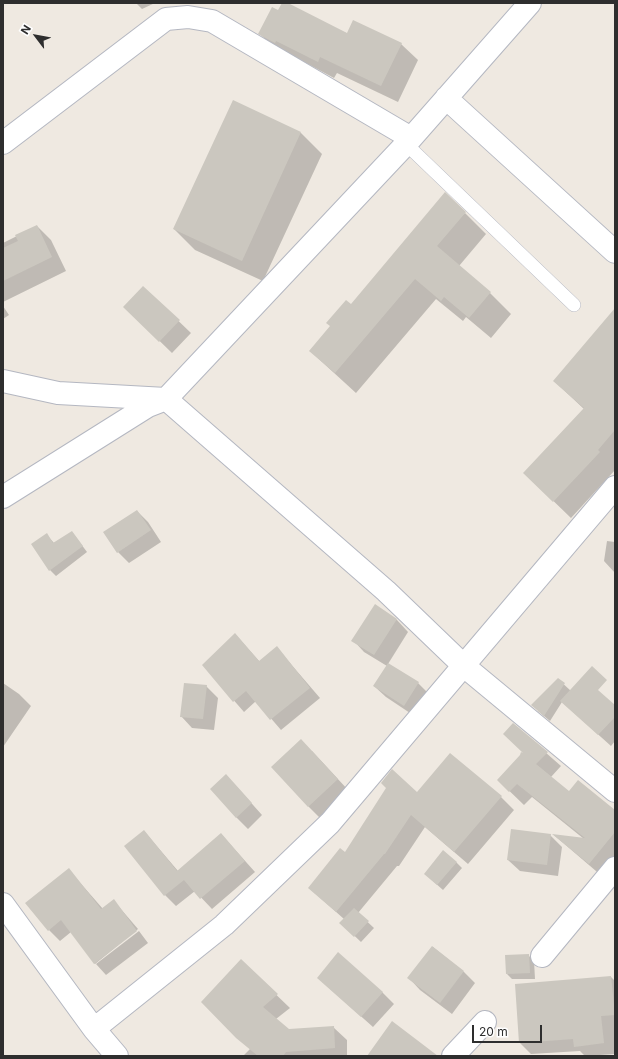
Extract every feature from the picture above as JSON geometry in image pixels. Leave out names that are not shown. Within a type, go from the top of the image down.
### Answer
[{"type":"street","points":[[3,497],[148,406],[166,399],[408,141],[530,3]]},
{"type":"street","points":[[3,143],[166,19],[188,17],[212,21],[408,141]]},
{"type":"street","points":[[446,98],[615,252]]},
{"type":"street","points":[[3,381],[58,393],[166,399],[386,591],[464,666],[615,791]]},
{"type":"street","points":[[94,1030],[224,925],[330,823],[615,487]]},
{"type":"street","points":[[542,956],[615,868]]},
{"type":"street","points":[[3,904],[94,1030],[117,1056]]},
{"type":"street","points":[[453,1056],[485,1022]]},
{"type":"lane","points":[[408,141],[574,305]]},
{"type":"building","points":[[282,3],[288,3],[347,33],[353,20],[402,43],[381,86],[320,57],[318,62],[276,41],[275,43],[258,34],[272,7],[278,10]]},
{"type":"building","points":[[233,100],[301,132],[242,261],[173,229]]},
{"type":"building","points":[[445,192],[466,212],[437,246],[491,292],[469,318],[444,297],[441,301],[415,279],[335,373],[309,351],[330,326],[326,323],[346,300],[351,304]]},
{"type":"building","points":[[37,225],[52,257],[3,281],[3,248],[18,241],[15,235]]},
{"type":"building","points":[[143,286],[180,320],[159,342],[123,307]]},
{"type":"building","points":[[615,308],[615,430],[598,450],[600,452],[553,502],[523,473],[584,408],[553,381]]},
{"type":"building","points":[[137,510],[151,530],[117,553],[103,532]]},
{"type":"building","points":[[72,531],[83,546],[49,571],[31,544],[47,533],[53,543]]},
{"type":"building","points":[[375,604],[397,619],[374,655],[351,641]]},
{"type":"building","points":[[235,633],[259,661],[277,646],[310,688],[270,720],[246,691],[233,702],[202,665]]},
{"type":"building","points":[[388,663],[419,682],[404,706],[373,686]]},
{"type":"building","points":[[592,666],[607,680],[598,690],[615,705],[615,717],[598,735],[560,701]]},
{"type":"building","points":[[558,678],[565,683],[544,716],[531,705]]},
{"type":"building","points":[[184,683],[207,685],[203,719],[180,717]]},
{"type":"building","points":[[513,723],[548,752],[536,764],[569,791],[578,780],[615,810],[615,832],[589,864],[552,834],[585,838],[517,784],[509,792],[497,780],[521,752],[523,753],[503,734]]},
{"type":"building","points":[[301,739],[338,779],[308,807],[271,767]]},
{"type":"building","points":[[450,753],[502,796],[454,852],[411,815],[385,854],[336,912],[308,888],[340,848],[345,852],[386,788],[381,783],[392,769],[417,792]]},
{"type":"building","points":[[226,774],[252,803],[236,818],[210,789]]},
{"type":"building","points":[[511,829],[551,834],[547,865],[507,860]]},
{"type":"building","points":[[144,830],[177,871],[221,833],[245,861],[200,899],[184,880],[164,896],[124,846]]},
{"type":"building","points":[[443,850],[457,862],[437,885],[424,874]]},
{"type":"building","points":[[69,868],[101,909],[114,899],[137,931],[94,964],[61,920],[48,931],[25,903]]},
{"type":"building","points":[[354,908],[369,921],[354,937],[339,923]]},
{"type":"building","points":[[432,946],[464,971],[440,1003],[407,978]]},
{"type":"building","points":[[338,952],[383,992],[361,1017],[317,978]]},
{"type":"building","points":[[529,954],[530,973],[506,974],[505,955]]},
{"type":"building","points":[[241,959],[278,994],[263,1007],[289,1029],[334,1026],[335,1048],[286,1052],[283,1056],[258,1056],[236,1038],[201,1002]]},
{"type":"building","points":[[611,976],[615,1015],[601,1016],[604,1043],[574,1047],[573,1039],[519,1043],[515,984]]},
{"type":"building","points":[[392,1021],[438,1056],[367,1056]]}]
